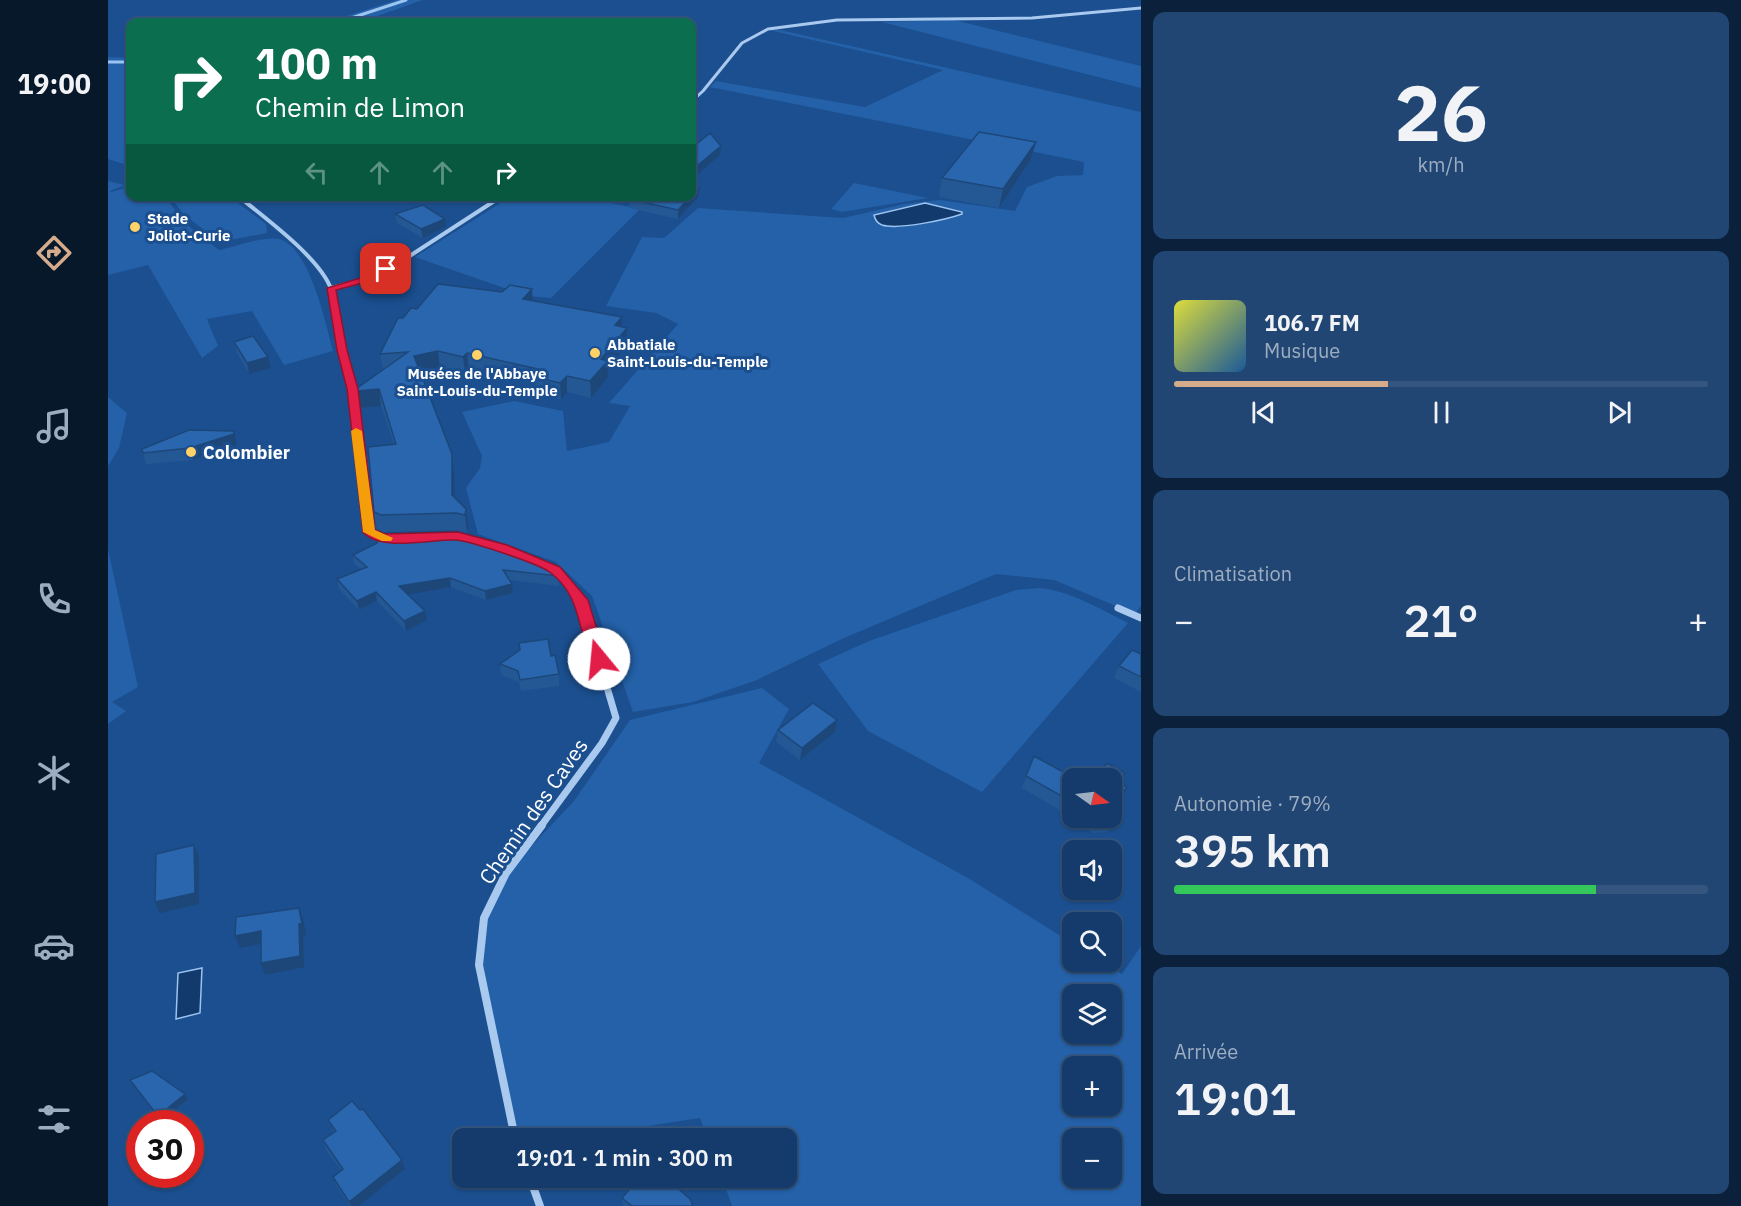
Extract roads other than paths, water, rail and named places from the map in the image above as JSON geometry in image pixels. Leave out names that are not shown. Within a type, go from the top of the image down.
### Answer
[{"type":"street","points":[[696,97],[742,43],[753,35],[778,27],[837,20],[1032,18],[1141,8]]},
{"type":"street","points":[[244,201],[282,232],[313,262],[331,288],[342,350],[352,389],[369,532],[383,538],[393,538]]},
{"type":"street","points":[[331,288],[367,279],[405,259],[494,201]]},
{"type":"street","points":[[480,542],[534,561]]},
{"type":"street","name":"Chemin des Caves","points":[[514,1128],[479,965],[484,918],[506,873],[602,743],[616,718],[581,600],[555,570],[544,565]]},
{"type":"street","points":[[1118,608],[1141,618]]},
{"type":"street","points":[[534,1188],[540,1206]]},
{"type":"waterway","points":[[351,18],[406,0]]},
{"type":"waterway","points":[[108,62],[126,62]]},
{"type":"place","name":"Stade Joliot-Curie","points":[[135,227]]},
{"type":"place","name":"Abbatiale Saint-Louis-du-Temple","points":[[595,353]]},
{"type":"place","name":"Musées de l'Abbaye Saint-Louis-du-Temple","points":[[477,355]]},
{"type":"place","name":"Colombier","points":[[191,452]]}]
